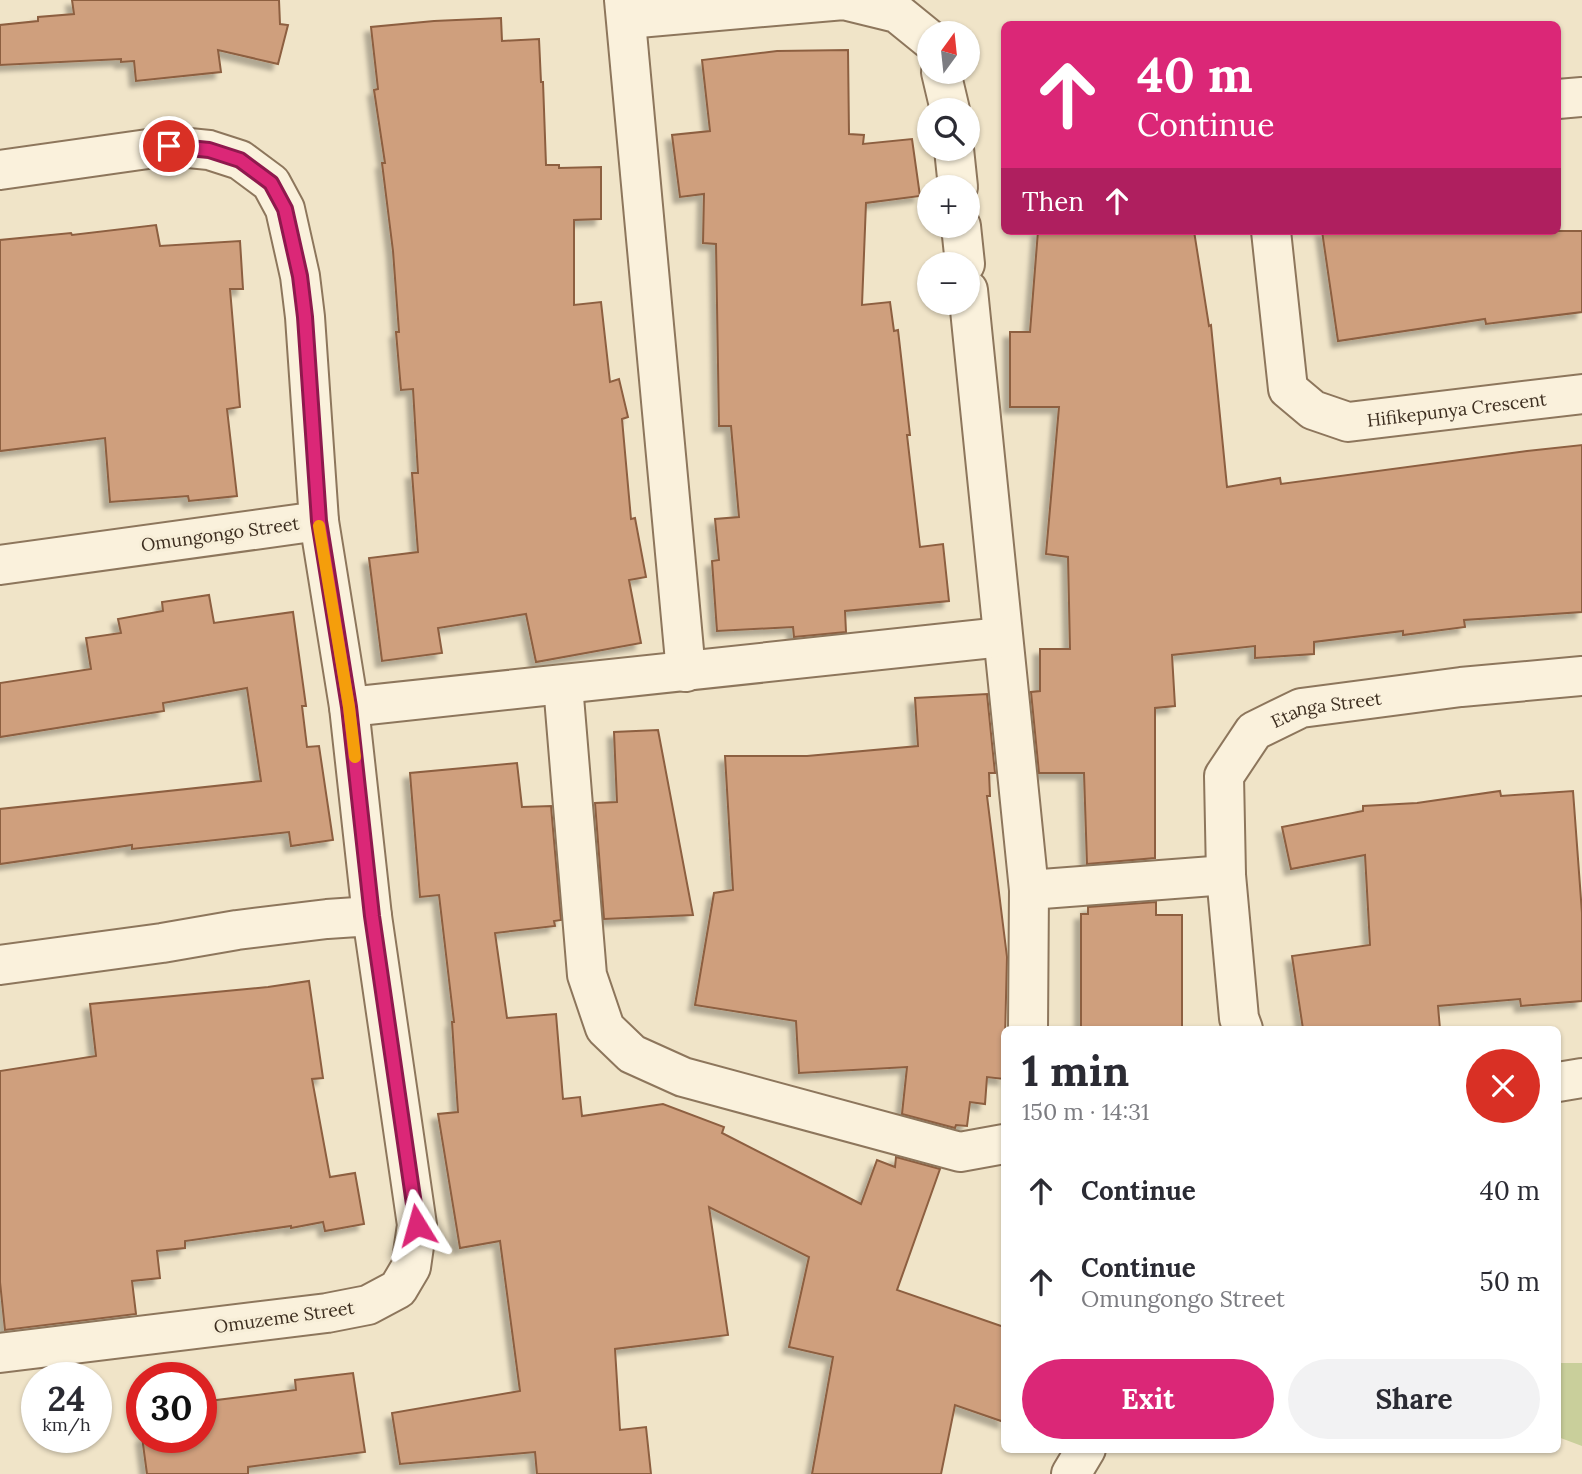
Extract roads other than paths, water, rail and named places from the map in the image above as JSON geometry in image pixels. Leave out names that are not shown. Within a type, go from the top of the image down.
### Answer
[{"type":"street","points":[[686,672],[626,9],[844,0],[897,13],[917,29]]},
{"type":"street","points":[[1561,99],[1582,97]]},
{"type":"street","name":"Omungongo Street","points":[[0,170],[169,146],[209,150],[240,160],[271,183],[285,209],[300,276],[319,521],[0,565]]},
{"type":"street","name":"Hifikepunya Crescent","points":[[1271,235],[1289,389],[1313,410],[1348,422],[1582,394]]},
{"type":"street","points":[[970,315],[1029,890],[1028,1026]]},
{"type":"street","name":"Omuzeme Street","points":[[0,1353],[327,1313],[369,1305],[398,1289],[411,1267],[417,1225],[372,916],[349,707],[319,521]]},
{"type":"street","points":[[349,707],[1002,637]]},
{"type":"street","name":"Etanga Street","points":[[1242,1026],[1226,875],[1224,776],[1254,731],[1301,708],[1461,687],[1582,676]]},
{"type":"street","points":[[563,685],[587,975],[605,1028],[632,1054],[683,1077],[960,1152],[1001,1145]]},
{"type":"street","points":[[1029,890],[1226,875]]},
{"type":"street","points":[[0,965],[237,930],[372,916]]},
{"type":"street","points":[[1561,1082],[1582,1078]]},
{"type":"street","points":[[1071,1474],[1084,1453]]}]
